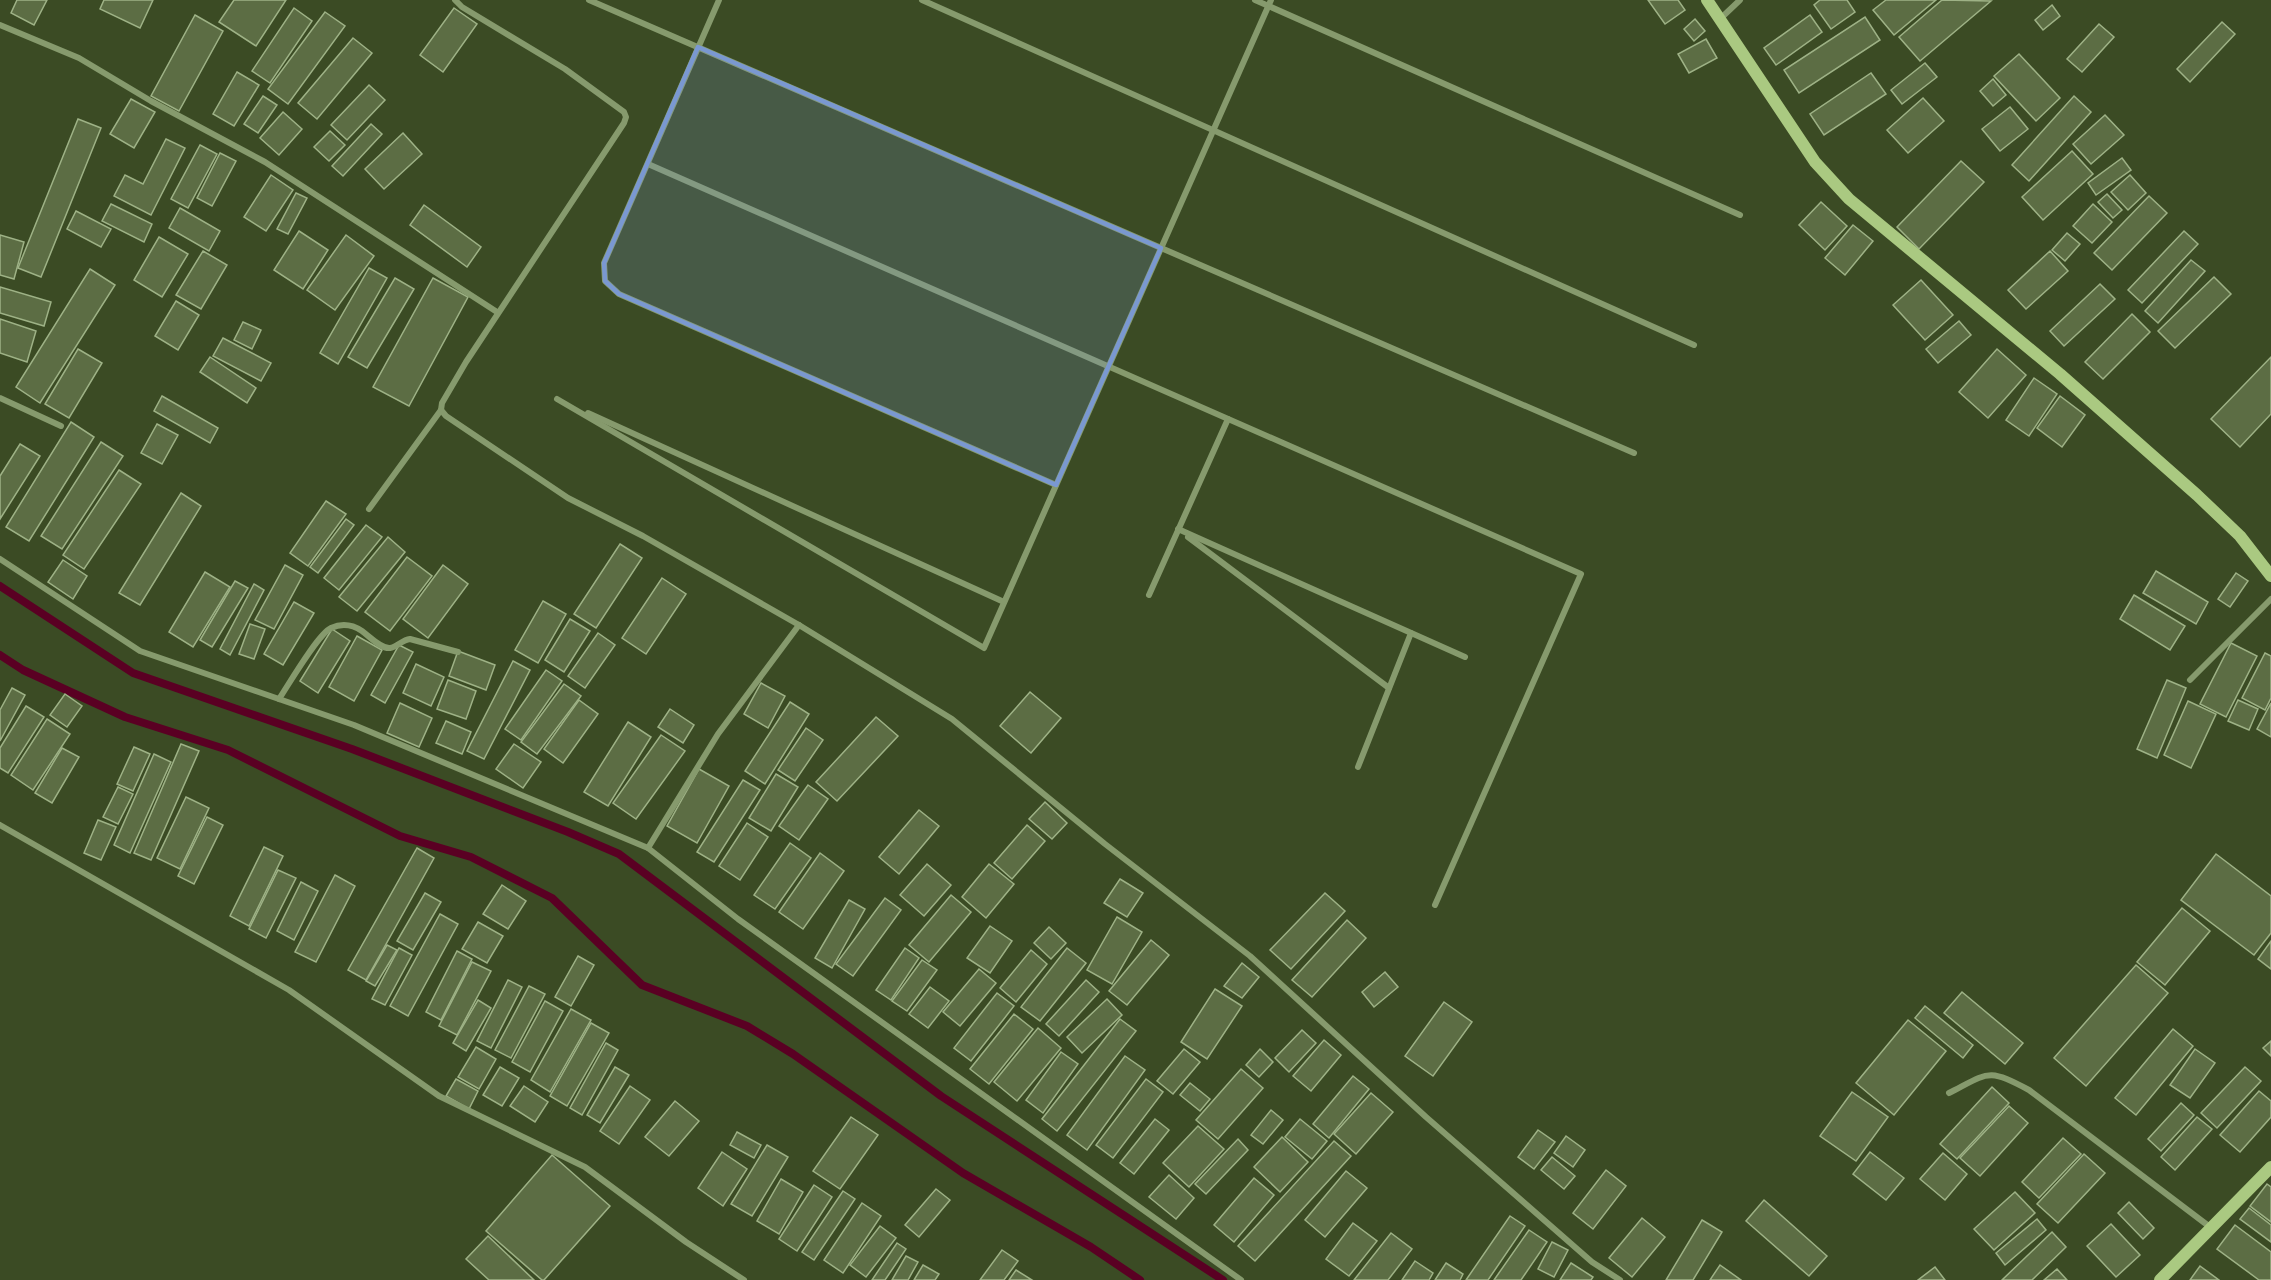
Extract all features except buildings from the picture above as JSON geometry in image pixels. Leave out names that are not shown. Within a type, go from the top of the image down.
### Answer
[{"type":"street","points":[[369,509],[441,410],[442,403],[497,312],[626,117],[624,112],[565,69],[462,7],[455,0]]},
{"type":"street","points":[[589,0],[1634,453]]},
{"type":"street","points":[[719,0],[604,263],[605,281],[619,294],[1056,485]]},
{"type":"street","points":[[922,0],[1694,345]]},
{"type":"street","points":[[1255,0],[1269,3],[1740,215]]},
{"type":"street","points":[[1707,0],[1815,162],[1849,199],[2060,374],[2197,495],[2240,536],[2271,576]]},
{"type":"street","points":[[1720,19],[1740,0]]},
{"type":"street","points":[[1004,602],[557,399],[984,648],[1269,3]]},
{"type":"street","points":[[0,25],[79,58],[151,101],[265,162],[497,312]]},
{"type":"street","points":[[648,164],[1581,574],[1435,905]]},
{"type":"street","points":[[0,398],[60,426]]},
{"type":"street","points":[[441,410],[458,424],[568,498],[643,536],[800,625],[952,719],[1105,844],[1250,956],[1496,1178],[1592,1262],[1620,1280]]},
{"type":"street","points":[[1149,595],[1228,419]]},
{"type":"street","points":[[1178,529],[1466,657]]},
{"type":"street","points":[[1178,529],[1389,688]]},
{"type":"street","points":[[0,559],[140,651],[354,725],[648,848],[758,933],[1241,1280]]},
{"type":"street","points":[[2190,680],[2271,599]]},
{"type":"street","points":[[279,699],[324,634],[335,627],[346,625],[358,628],[385,647],[392,648],[403,640],[411,639],[458,652]]},
{"type":"street","points":[[648,848],[718,734],[800,625]]},
{"type":"street","points":[[1358,767],[1411,633]]},
{"type":"street","points":[[0,825],[290,990],[439,1096],[585,1167],[686,1242],[744,1280]]},
{"type":"street","points":[[1949,1093],[1986,1074],[2002,1076],[2029,1090],[2210,1227]]},
{"type":"street","points":[[2160,1280],[2271,1167]]},
{"type":"highlighted area","points":[[698,47],[1161,248],[1056,485],[619,294],[605,281],[604,263]]},
{"type":"waterway","points":[[0,586],[133,673],[352,749],[568,832],[619,854],[941,1096],[1223,1280]]},
{"type":"waterway","points":[[0,655],[23,670],[125,717],[228,750],[400,836],[471,857],[552,898],[642,985],[747,1026],[793,1054],[963,1173],[1091,1247],[1140,1280]]}]
